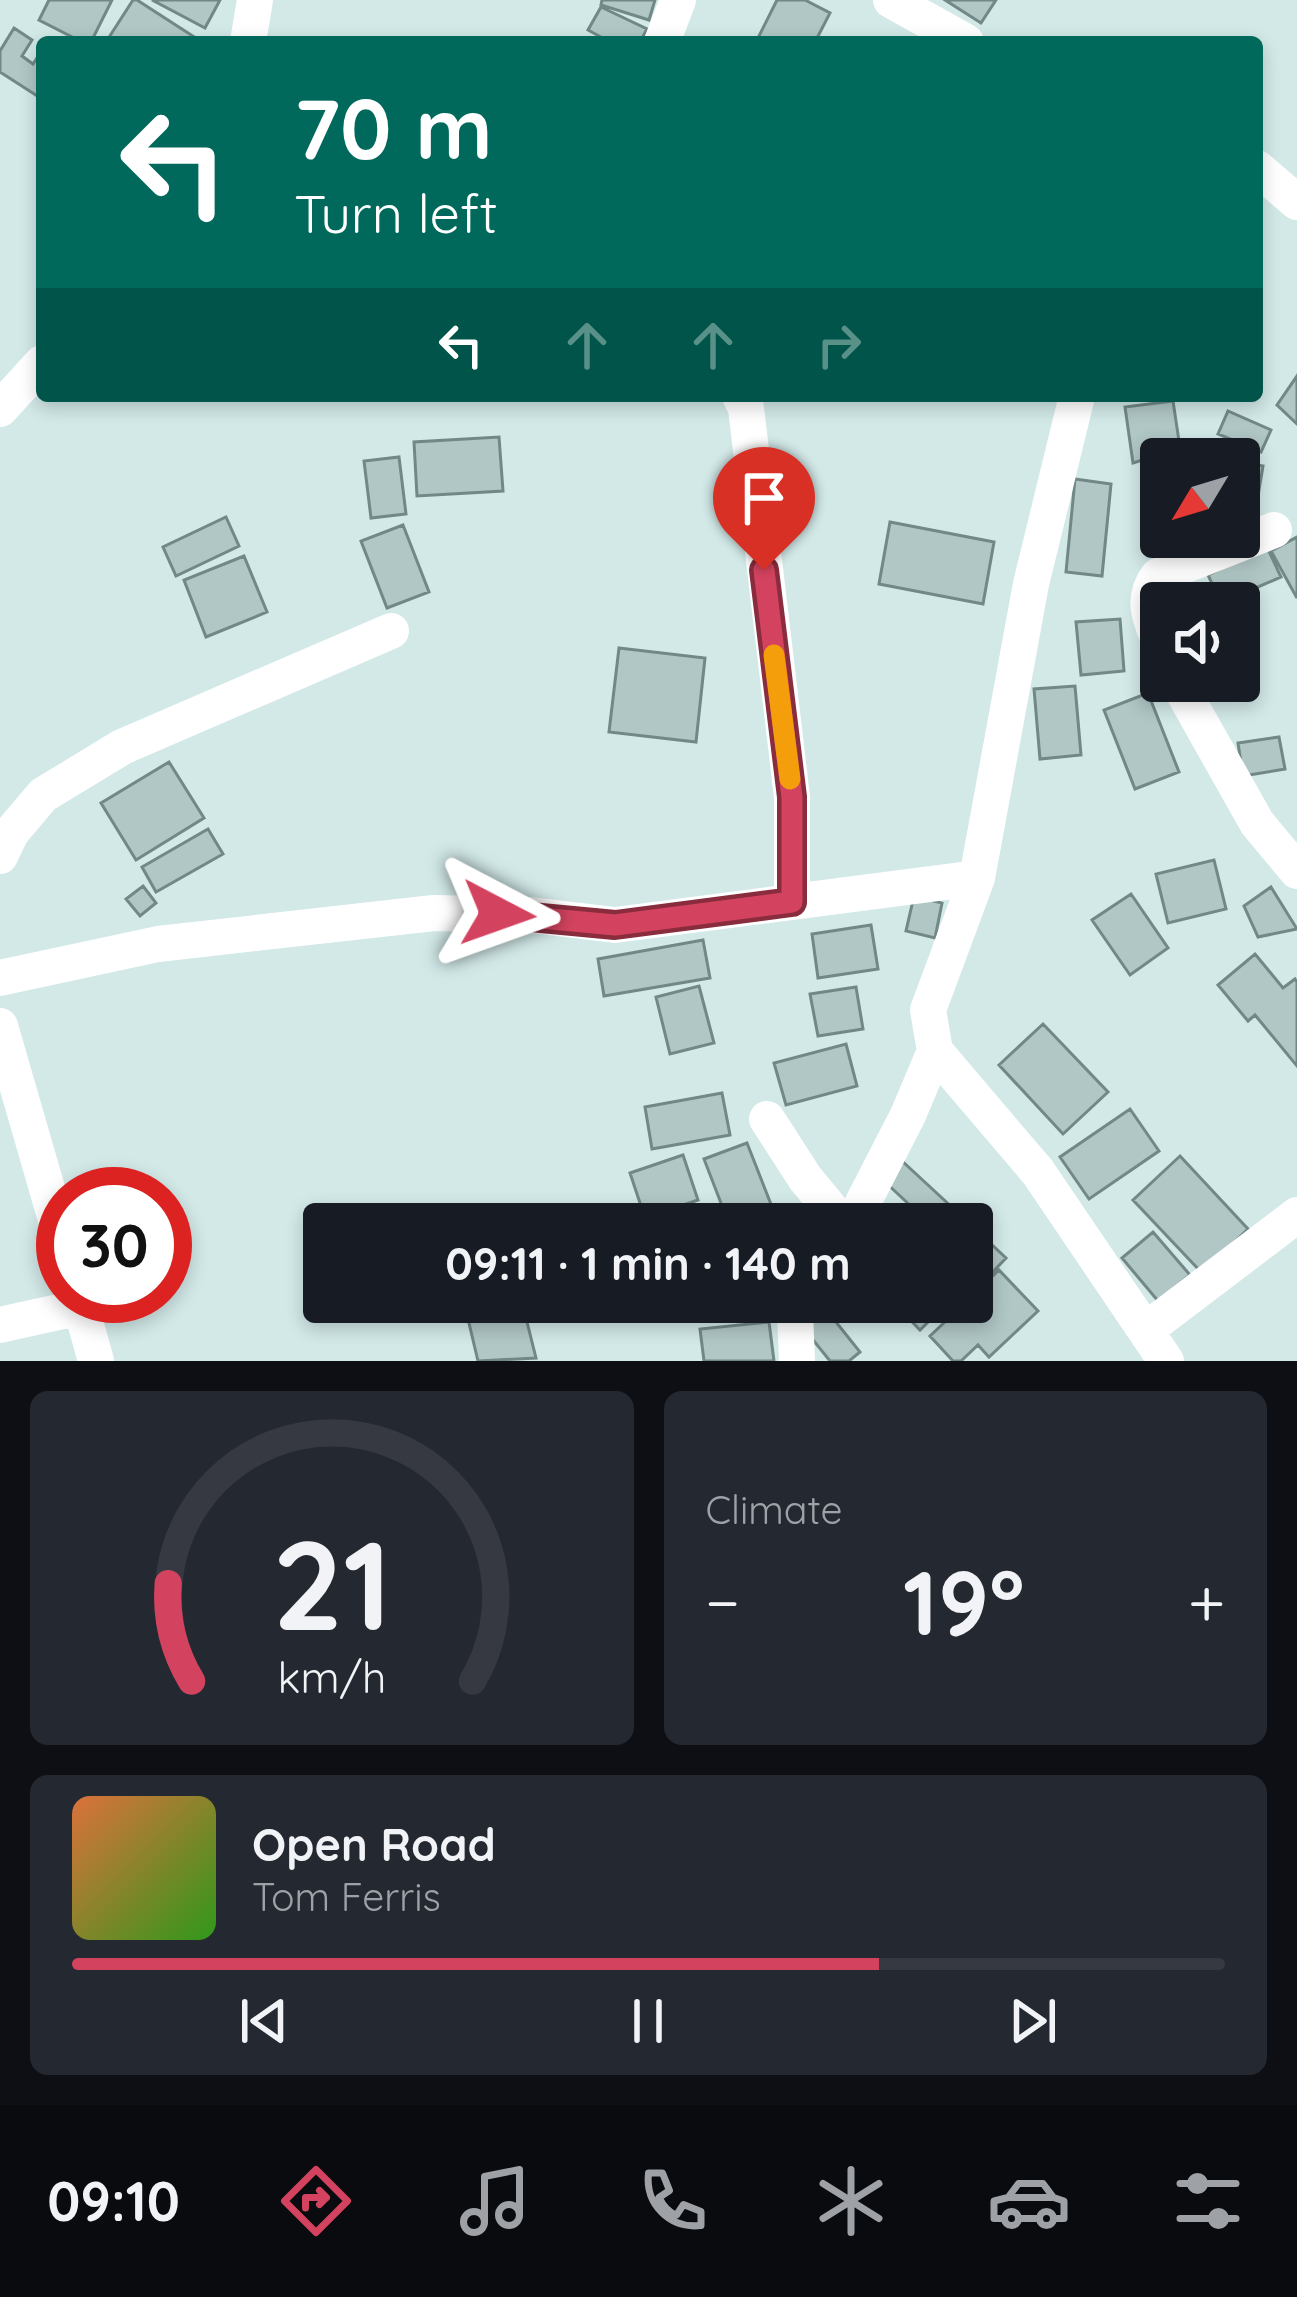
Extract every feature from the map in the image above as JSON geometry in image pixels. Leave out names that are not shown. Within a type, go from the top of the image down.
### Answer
[{"type":"street","points":[[249,36],[255,0]]},
{"type":"street","points":[[664,36],[678,0]]},
{"type":"street","points":[[891,0],[956,36]]},
{"type":"street","points":[[1263,173],[1297,202]]},
{"type":"street","points":[[0,410],[36,370]]},
{"type":"street","points":[[743,402],[792,797],[792,902]]},
{"type":"street","points":[[1076,402],[1031,584],[977,878],[928,1010],[935,1051],[1038,1172],[1166,1361]]},
{"type":"street","points":[[1154,582],[1158,576],[1274,530]]},
{"type":"street","points":[[0,856],[11,833],[43,795],[122,747],[391,631]]},
{"type":"street","points":[[1189,702],[1257,823],[1297,871]]},
{"type":"street","points":[[1257,823],[1297,817]]},
{"type":"street","points":[[0,977],[158,944],[434,913],[531,915],[615,925],[977,878]]},
{"type":"street","points":[[0,1026],[41,1167]]},
{"type":"street","points":[[863,1203],[935,1051]]},
{"type":"street","points":[[767,1119],[826,1203]]},
{"type":"street","points":[[1147,1329],[1297,1215]]},
{"type":"street","points":[[0,1325],[36,1314]]},
{"type":"street","points":[[86,1323],[96,1361]]},
{"type":"street","points":[[795,1323],[797,1361]]},
{"type":"building","points":[[49,0],[112,0],[94,36],[70,36],[39,20]]},
{"type":"building","points":[[137,0],[193,36],[110,36]]},
{"type":"building","points":[[152,0],[220,0],[205,28]]},
{"type":"building","points":[[602,0],[655,0],[649,20],[601,5]]},
{"type":"building","points":[[777,0],[805,0],[830,13],[818,36],[759,36]]},
{"type":"building","points":[[945,0],[996,0],[981,23]]},
{"type":"building","points":[[601,7],[647,29],[643,36],[599,36],[588,30]]},
{"type":"building","points":[[14,28],[32,40],[22,56],[33,64],[36,59],[36,95],[0,72],[0,51]]},
{"type":"building","points":[[1297,376],[1297,424],[1277,405]]},
{"type":"building","points":[[1173,402],[1179,438],[1140,438],[1140,461],[1133,463],[1125,407]]},
{"type":"building","points":[[1228,411],[1271,430],[1261,452],[1260,438],[1218,434]]},
{"type":"building","points":[[499,437],[503,491],[417,496],[414,442]]},
{"type":"building","points":[[399,457],[406,514],[371,518],[364,461]]},
{"type":"building","points":[[1075,479],[1111,484],[1102,576],[1066,572]]},
{"type":"building","points":[[226,517],[239,546],[176,576],[163,547]]},
{"type":"building","points":[[890,522],[994,542],[983,604],[879,584]]},
{"type":"building","points":[[403,525],[429,592],[387,608],[361,541]]},
{"type":"building","points":[[1297,537],[1297,598],[1271,551]]},
{"type":"building","points":[[1267,547],[1281,577],[1260,586],[1260,582],[1211,582],[1208,575],[1244,558],[1260,558],[1260,550]]},
{"type":"building","points":[[244,556],[267,612],[206,637],[184,580]]},
{"type":"building","points":[[1120,619],[1124,671],[1081,675],[1076,622]]},
{"type":"building","points":[[619,648],[705,658],[696,742],[609,732]]},
{"type":"building","points":[[1075,686],[1081,755],[1040,759],[1034,689]]},
{"type":"building","points":[[1140,696],[1140,702],[1152,702],[1179,772],[1135,789],[1104,710]]},
{"type":"building","points":[[1279,737],[1285,769],[1243,776],[1238,743]]},
{"type":"building","points":[[169,762],[204,818],[136,860],[101,803]]},
{"type":"building","points":[[208,829],[223,854],[156,892],[142,867]]},
{"type":"building","points":[[1214,860],[1226,909],[1168,923],[1156,874]]},
{"type":"building","points":[[143,886],[156,903],[140,916],[126,899]]},
{"type":"building","points":[[1271,887],[1297,929],[1258,937],[1244,906]]},
{"type":"building","points":[[1131,894],[1168,948],[1130,975],[1092,920]]},
{"type":"building","points":[[914,896],[942,903],[935,938],[906,931]]},
{"type":"building","points":[[871,925],[878,969],[818,978],[812,934]]},
{"type":"building","points":[[703,940],[710,978],[604,996],[598,959]]},
{"type":"building","points":[[1255,954],[1283,988],[1297,982],[1297,1066],[1255,1015],[1248,1021],[1218,985]]},
{"type":"building","points":[[699,986],[714,1043],[670,1054],[656,997]]},
{"type":"building","points":[[856,987],[863,1029],[818,1036],[810,994]]},
{"type":"building","points":[[1043,1024],[1108,1092],[1063,1134],[999,1065]]},
{"type":"building","points":[[846,1044],[857,1086],[786,1105],[774,1063]]},
{"type":"building","points":[[722,1093],[730,1135],[652,1149],[645,1107]]},
{"type":"building","points":[[1130,1109],[1159,1151],[1089,1199],[1060,1157]]},
{"type":"building","points":[[747,1143],[770,1203],[721,1203],[704,1159]]},
{"type":"building","points":[[683,1155],[698,1200],[640,1203],[630,1173]]},
{"type":"building","points":[[1180,1156],[1248,1229],[1202,1273],[1133,1200]]},
{"type":"building","points":[[901,1160],[947,1203],[908,1203],[883,1180]]},
{"type":"building","points":[[1153,1232],[1190,1275],[1158,1301],[1122,1258]]},
{"type":"building","points":[[993,1246],[1006,1258],[993,1272]]},
{"type":"building","points":[[999,1270],[1038,1311],[989,1357],[978,1345],[961,1361],[953,1361],[930,1336],[944,1323],[993,1323],[993,1276]]},
{"type":"building","points":[[469,1323],[527,1323],[536,1358],[478,1361]]},
{"type":"building","points":[[769,1323],[774,1361],[704,1361],[700,1329]]},
{"type":"building","points":[[799,1323],[837,1323],[860,1352],[849,1361],[830,1361]]},
{"type":"slow traffic","points":[[774,655],[790,779]]},
{"type":"route","points":[[498,914],[615,925],[792,902],[792,797],[764,570]]}]
